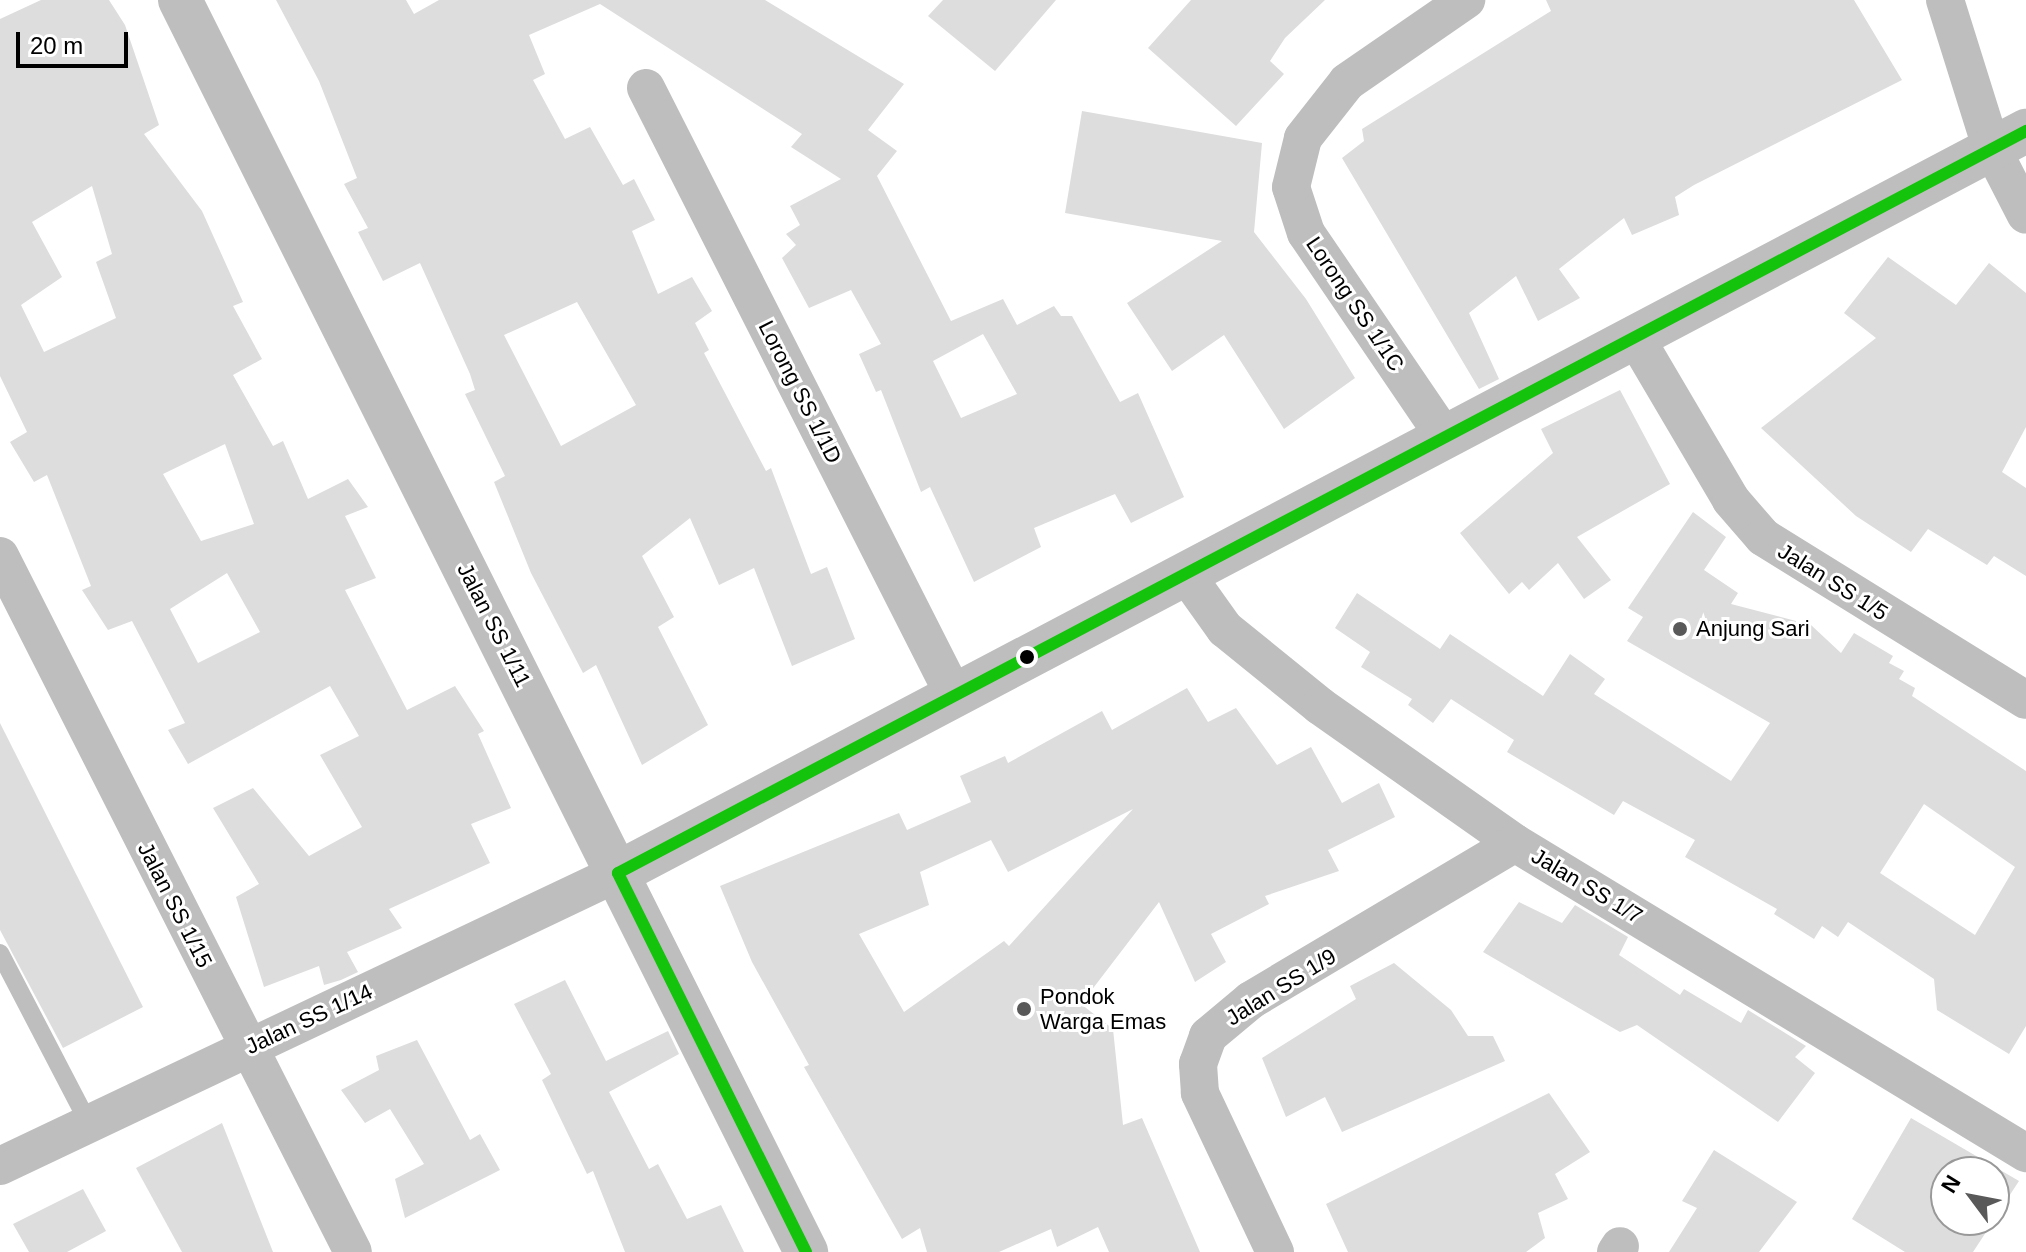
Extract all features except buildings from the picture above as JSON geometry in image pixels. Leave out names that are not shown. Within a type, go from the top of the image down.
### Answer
[{"type":"street","name":"Jalan SS 1/11","points":[[180,0],[806,1252]]},
{"type":"street","name":"Lorong SS 1/1C","points":[[1444,436],[1306,233],[1291,187],[1303,138],[1347,82],[1466,0]]},
{"type":"street","points":[[1945,0],[2008,139],[2026,215]]},
{"type":"street","name":"Lorong SS 1/1D","points":[[646,88],[954,695]]},
{"type":"street","points":[[618,873],[2008,139]]},
{"type":"street","name":"Jalan SS 1/5","points":[[1634,335],[1731,500],[1763,537],[2026,700]]},
{"type":"street","name":"Jalan SS 1/15","points":[[0,556],[247,1049],[353,1252]]},
{"type":"street","name":"Jalan SS 1/7","points":[[1185,573],[1225,629],[1320,706],[1515,843],[2026,1153]]},
{"type":"street","name":"Jalan SS 1/9","points":[[1275,1252],[1200,1093],[1198,1064],[1208,1036],[1251,1000],[1515,843]]},
{"type":"street","name":"Jalan SS 1/14","points":[[0,1166],[618,873]]},
{"type":"lane","points":[[0,953],[88,1122]]},
{"type":"transit line","points":[[806,1252],[618,873],[2026,131]]},
{"type":"place","name":"Anjung Sari","points":[[1680,629]]},
{"type":"place","name":"Pondok Warga Emas","points":[[1024,1009]]}]
